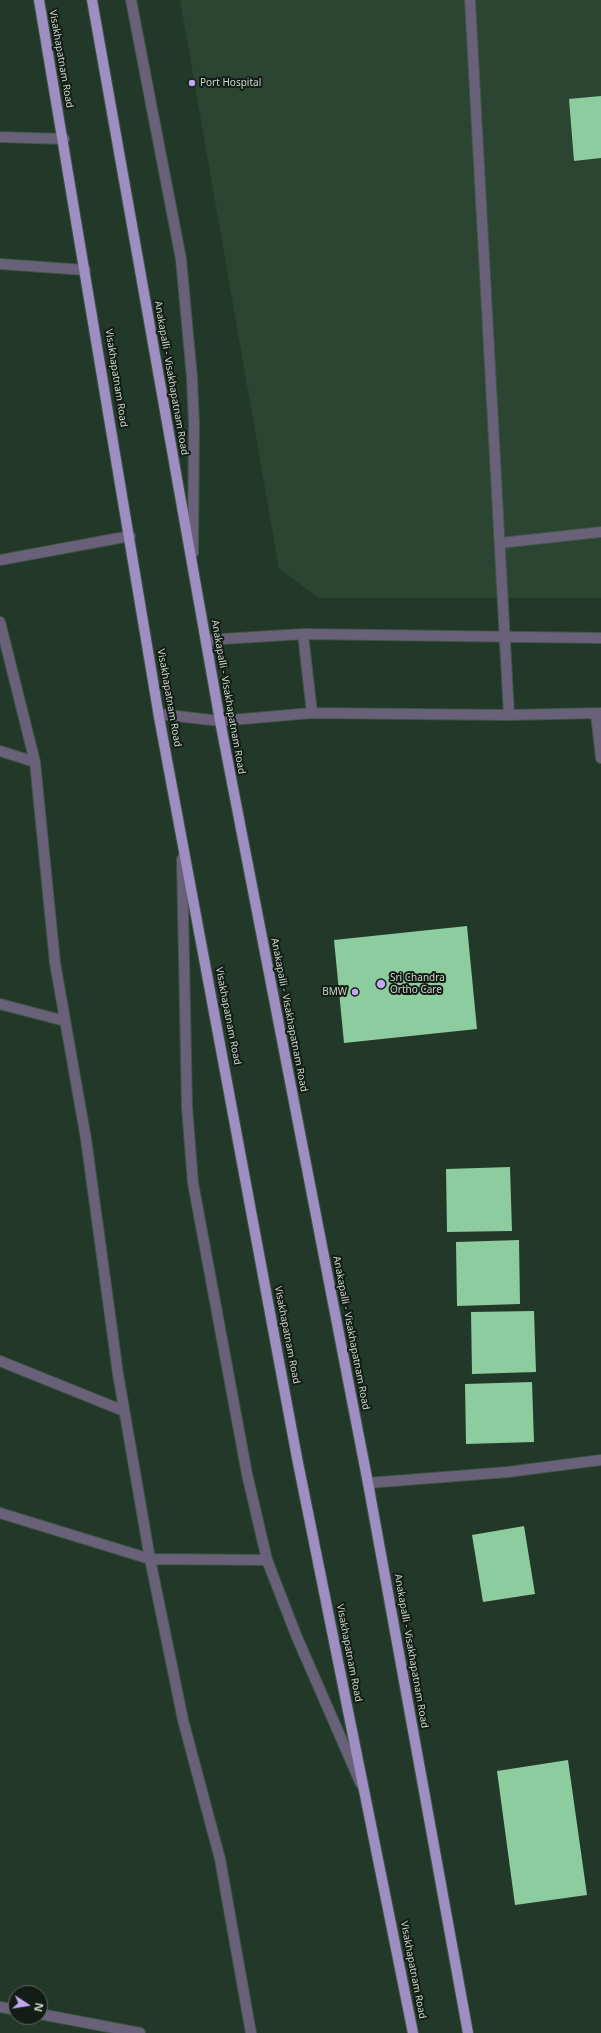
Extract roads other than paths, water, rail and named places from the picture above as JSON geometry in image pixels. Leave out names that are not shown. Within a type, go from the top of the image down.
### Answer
[{"type":"main road","name":"Visakhapatnam Road","points":[[39,0],[64,139],[159,714],[297,1458],[413,2033]]},
{"type":"main road","name":"Anakapalli - Visakhapatnam Road","points":[[92,0],[220,721],[368,1483],[468,2033]]},
{"type":"street","points":[[131,0],[181,258],[193,393],[193,566]]},
{"type":"street","points":[[470,0],[510,715]]},
{"type":"street","points":[[0,137],[64,139]]},
{"type":"street","points":[[0,264],[85,270]]},
{"type":"street","points":[[500,543],[601,532]]},
{"type":"street","points":[[0,560],[130,536]]},
{"type":"street","points":[[0,622],[35,762],[55,963],[86,1139],[118,1374],[150,1559],[183,1720],[220,1859],[251,2033]]},
{"type":"street","points":[[303,634],[312,713]]},
{"type":"street","points":[[206,640],[303,634],[601,638]]},
{"type":"street","points":[[159,714],[220,721],[312,713],[510,715],[598,713],[601,758]]},
{"type":"street","points":[[0,751],[35,762]]},
{"type":"street","points":[[182,837],[186,1108],[193,1183],[247,1474],[267,1560],[296,1635],[365,1794]]},
{"type":"street","points":[[0,1004],[65,1021]]},
{"type":"street","points":[[0,1362],[124,1411]]},
{"type":"street","points":[[368,1483],[508,1472],[601,1460]]},
{"type":"street","points":[[0,1513],[150,1559],[267,1560]]},
{"type":"street","points":[[48,2016],[140,2033]]},
{"type":"place","name":"Port Hospital","points":[[192,83]]},
{"type":"place","name":"Sri Chandra Ortho Care","points":[[381,984]]},
{"type":"place","name":"BMW","points":[[355,992]]}]
